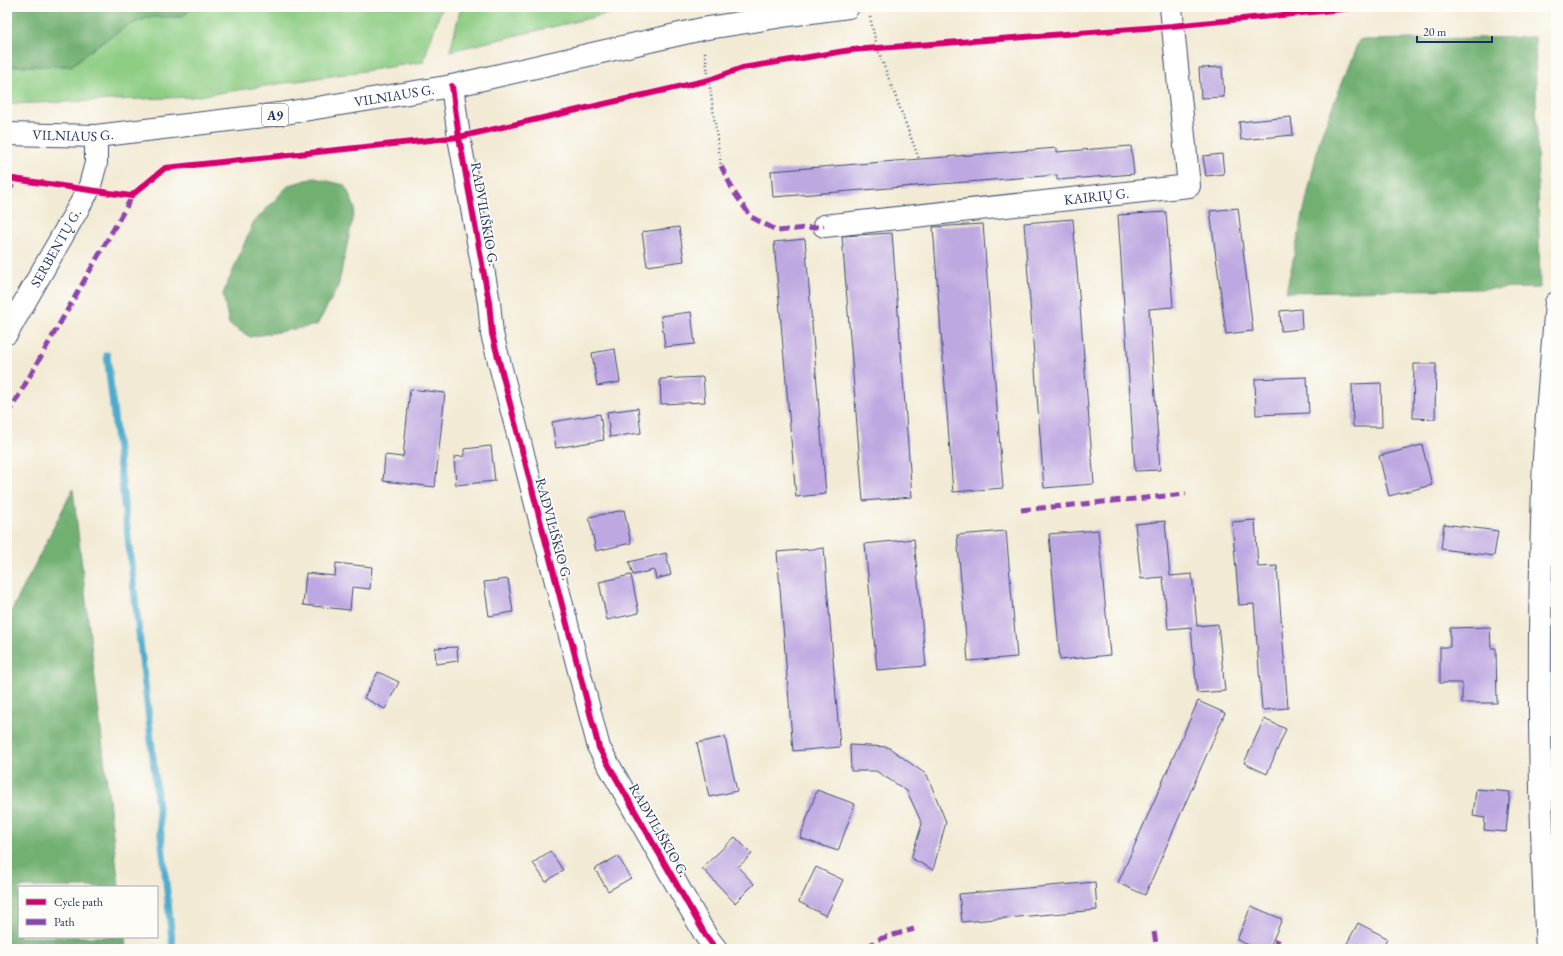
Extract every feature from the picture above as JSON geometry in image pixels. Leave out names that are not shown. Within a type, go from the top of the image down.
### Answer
[{"type":"main road","name":"VILNIAUS G.","points":[[7,134],[96,136],[279,114],[452,86],[702,30],[783,16],[848,7]]},
{"type":"main road","name":"KAIRIŲ G.","points":[[824,226],[1189,186],[1170,7]]},
{"type":"main road","name":"RADVILIŠKIO G.","points":[[452,86],[459,137],[489,302],[492,334],[599,748],[706,936],[716,949]]},
{"type":"main road","name":"SERBENTŲ G.","points":[[7,333],[89,189],[96,162],[96,136]]},
{"type":"main road","points":[[1547,949],[1544,894],[1539,675],[1544,458],[1556,303]]},
{"type":"path","points":[[869,14],[877,47],[919,159]]},
{"type":"path","points":[[702,30],[720,166]]},
{"type":"green space","points":[[8,7],[193,7],[183,17],[150,17],[127,26],[99,44],[71,66],[9,66]]},
{"type":"green space","points":[[193,7],[442,7],[423,62],[192,97],[10,104],[9,66],[71,66],[99,44],[127,26],[150,17],[183,17]]},
{"type":"green space","points":[[461,7],[625,7],[624,10],[450,51]]},
{"type":"green space","points":[[1535,37],[1540,288],[1286,292],[1320,138],[1359,40]]},
{"type":"green space","points":[[314,178],[345,185],[355,208],[338,287],[317,325],[250,337],[229,324],[223,294],[253,223],[289,185]]},
{"type":"green space","points":[[73,489],[119,886],[18,886],[18,938],[125,938],[126,949],[7,949],[7,620]]},
{"type":"building","points":[[1222,67],[1224,97],[1201,98],[1199,68]]},
{"type":"building","points":[[1291,117],[1293,135],[1241,140],[1239,122]]},
{"type":"building","points":[[1131,146],[1134,174],[1057,180],[1057,175],[773,197],[771,171],[1057,148],[1057,152]]},
{"type":"building","points":[[1222,154],[1224,174],[1206,176],[1203,156]]},
{"type":"building","points":[[1238,208],[1253,331],[1226,334],[1210,211]]},
{"type":"building","points":[[1166,212],[1173,307],[1149,309],[1160,470],[1135,471],[1118,215]]},
{"type":"building","points":[[1073,219],[1094,484],[1044,488],[1024,223]]},
{"type":"building","points":[[983,224],[1003,488],[953,492],[933,227]]},
{"type":"building","points":[[679,227],[684,261],[647,266],[642,232]]},
{"type":"building","points":[[892,233],[912,497],[863,501],[842,236]]},
{"type":"building","points":[[805,239],[826,494],[796,497],[774,242]]},
{"type":"building","points":[[1301,309],[1302,329],[1281,331],[1280,311]]},
{"type":"building","points":[[691,312],[695,344],[665,347],[661,316]]},
{"type":"building","points":[[615,349],[620,382],[597,386],[592,353]]},
{"type":"building","points":[[1414,364],[1436,364],[1435,419],[1413,418]]},
{"type":"building","points":[[703,377],[705,402],[661,404],[660,379]]},
{"type":"building","points":[[1307,377],[1309,413],[1256,415],[1255,379]]},
{"type":"building","points":[[1381,383],[1382,427],[1353,427],[1352,384]]},
{"type":"building","points":[[410,389],[445,393],[435,487],[383,481],[385,455],[403,457]]},
{"type":"building","points":[[638,408],[641,433],[610,437],[607,412]]},
{"type":"building","points":[[600,414],[604,440],[556,448],[552,422]]},
{"type":"building","points":[[1422,445],[1432,485],[1389,496],[1379,456]]},
{"type":"building","points":[[491,446],[495,481],[456,485],[454,457],[464,456],[464,449]]},
{"type":"building","points":[[624,510],[631,543],[596,551],[589,517]]},
{"type":"building","points":[[1255,520],[1258,567],[1277,566],[1288,708],[1262,710],[1254,604],[1239,605],[1232,522]]},
{"type":"building","points":[[1165,521],[1170,576],[1192,574],[1197,626],[1218,624],[1225,691],[1197,693],[1191,627],[1168,629],[1163,577],[1141,579],[1135,524]]},
{"type":"building","points":[[1444,524],[1498,531],[1494,556],[1441,549]]},
{"type":"building","points":[[1098,530],[1110,655],[1060,660],[1049,534]]},
{"type":"building","points":[[1006,531],[1017,657],[968,661],[957,535]]},
{"type":"building","points":[[914,539],[926,666],[877,670],[865,544]]},
{"type":"building","points":[[824,548],[840,747],[793,751],[777,552]]},
{"type":"building","points":[[666,553],[671,575],[656,579],[654,570],[633,575],[629,562]]},
{"type":"building","points":[[336,563],[372,567],[370,589],[352,587],[350,610],[303,605],[306,573],[335,576]]},
{"type":"building","points":[[631,575],[639,613],[607,620],[599,582]]},
{"type":"building","points":[[508,579],[513,612],[489,616],[484,582]]},
{"type":"building","points":[[1490,627],[1491,648],[1496,648],[1497,703],[1462,703],[1462,683],[1440,683],[1440,647],[1450,647],[1450,628]]},
{"type":"building","points":[[457,647],[458,661],[436,664],[435,648]]},
{"type":"building","points":[[378,672],[399,682],[385,709],[364,698]]},
{"type":"building","points":[[1198,701],[1225,713],[1145,895],[1118,883]]},
{"type":"building","points":[[1264,719],[1286,729],[1267,774],[1244,763]]},
{"type":"building","points":[[725,737],[737,791],[709,797],[697,743]]},
{"type":"building","points":[[850,745],[888,747],[927,775],[946,822],[933,870],[911,858],[922,824],[907,791],[876,771],[851,771]]},
{"type":"building","points":[[1476,789],[1510,792],[1506,832],[1484,830],[1485,818],[1473,816]]},
{"type":"building","points":[[817,790],[855,804],[838,851],[800,838]]},
{"type":"building","points":[[735,837],[752,854],[738,867],[754,884],[735,903],[702,868]]},
{"type":"building","points":[[550,851],[563,870],[546,882],[533,863]]},
{"type":"building","points":[[618,856],[631,878],[608,891],[595,869]]},
{"type":"building","points":[[816,867],[843,880],[826,916],[799,902]]},
{"type":"building","points":[[1095,882],[1097,910],[962,922],[959,894]]},
{"type":"building","points":[[1251,906],[1282,919],[1269,949],[1258,949],[1237,940]]},
{"type":"building","points":[[1358,923],[1387,938],[1382,949],[1344,949]]},
{"type":"waterway","points":[[107,355],[148,711],[173,949]]},
{"type":"marked path","points":[[721,166],[734,192],[751,217],[778,231],[824,226]]},
{"type":"marked path","points":[[7,193],[17,179]]},
{"type":"marked path","points":[[7,416],[133,195]]},
{"type":"marked path","points":[[1021,510],[1186,494]]},
{"type":"marked path","points":[[867,949],[876,940],[914,929]]},
{"type":"marked path","points":[[1154,932],[1157,949]]},
{"type":"marked path","points":[[1275,949],[1277,939]]},
{"type":"cycle path","points":[[7,178],[131,196],[165,168],[459,137],[709,80],[742,68],[851,50],[1172,26],[1364,7]]},
{"type":"cycle path","points":[[452,86],[459,137],[489,302],[492,334],[599,748],[706,936],[716,949]]}]
